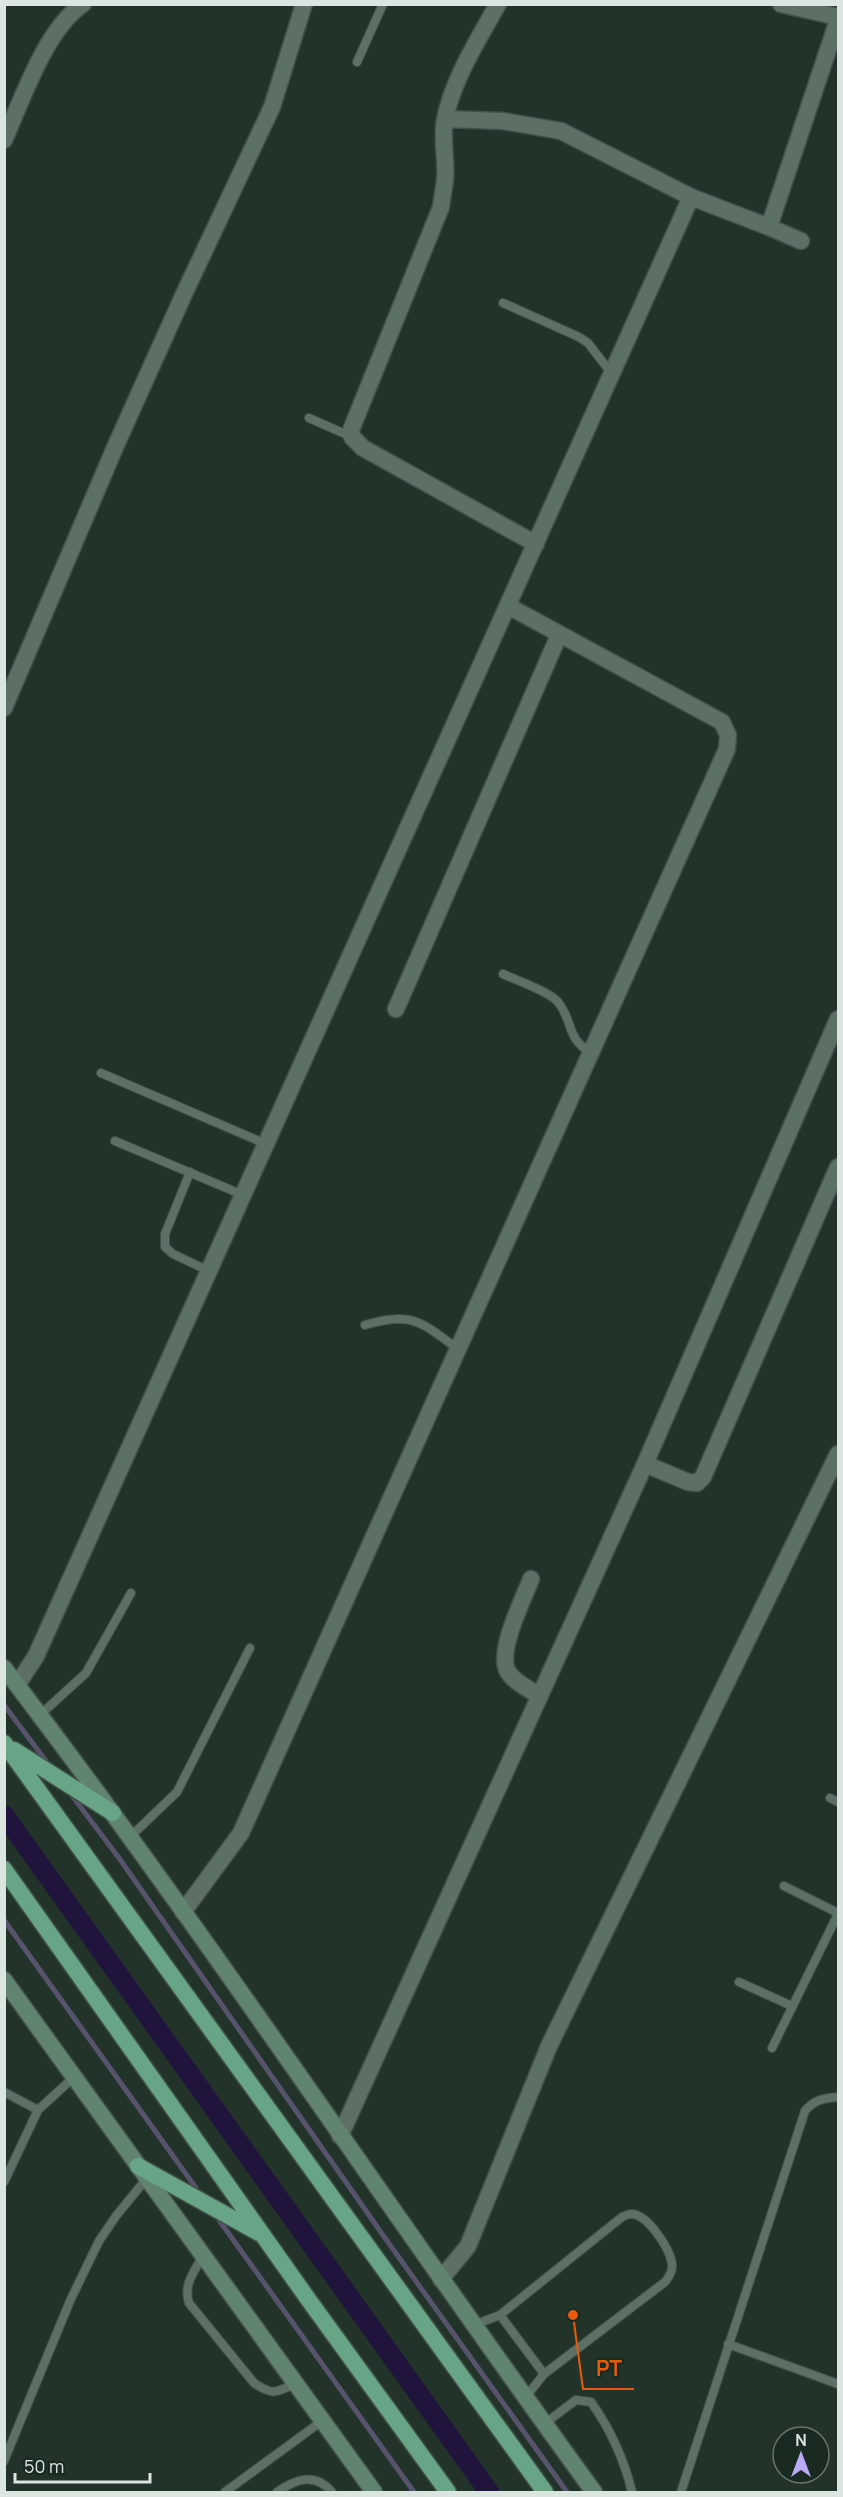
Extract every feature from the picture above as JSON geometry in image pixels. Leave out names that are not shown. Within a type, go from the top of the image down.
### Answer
[{"type":"highway","points":[[5,1744],[113,1813]]},
{"type":"highway","points":[[5,1744],[545,2493]]},
{"type":"highway","points":[[4,1869],[262,2235],[448,2493]]},
{"type":"highway","points":[[142,2172],[262,2235]]},
{"type":"main road","points":[[4,1668],[113,1813],[594,2493]]},
{"type":"main road","points":[[4,1980],[374,2493]]},
{"type":"street","points":[[4,140],[56,30],[71,12],[83,4]]},
{"type":"street","points":[[4,708],[116,445],[272,107],[304,4]]},
{"type":"street","points":[[498,4],[468,59],[445,119],[443,152],[445,178],[441,207],[351,429],[352,437],[363,448],[536,544]]},
{"type":"street","points":[[770,228],[838,19],[781,4]]},
{"type":"street","points":[[445,119],[503,121],[561,131],[691,196],[801,241]]},
{"type":"street","points":[[19,1682],[36,1656],[691,196]]},
{"type":"street","points":[[183,1912],[241,1833],[727,749],[728,735],[722,722],[508,606]]},
{"type":"street","points":[[396,1008],[559,635]]},
{"type":"street","points":[[340,2136],[645,1464],[838,1019]]},
{"type":"street","points":[[645,1464],[688,1482],[697,1483],[704,1477],[838,1167]]},
{"type":"street","points":[[441,2279],[468,2246],[549,2046],[838,1454]]},
{"type":"street","points":[[531,1579],[508,1641],[505,1660],[508,1671],[514,1678],[540,1696]]},
{"type":"lane","points":[[357,62],[383,4]]},
{"type":"lane","points":[[503,303],[579,337],[588,343],[612,374]]},
{"type":"lane","points":[[309,418],[352,437]]},
{"type":"lane","points":[[503,974],[554,998],[561,1008],[573,1037],[579,1045],[591,1053]]},
{"type":"lane","points":[[102,1073],[266,1144]]},
{"type":"lane","points":[[115,1141],[243,1195]]},
{"type":"lane","points":[[190,1172],[165,1234],[165,1246],[173,1254],[209,1271]]},
{"type":"lane","points":[[365,1325],[387,1318],[406,1318],[425,1325],[458,1349]]},
{"type":"lane","points":[[40,1715],[86,1673],[131,1593]]},
{"type":"lane","points":[[130,1837],[177,1792],[250,1648]]},
{"type":"lane","points":[[772,2048],[838,1914],[784,1886]]},
{"type":"lane","points":[[739,1982],[792,2006]]},
{"type":"lane","points":[[4,2182],[38,2110],[74,2077]]},
{"type":"lane","points":[[4,2092],[38,2110]]},
{"type":"lane","points":[[681,2493],[805,2112],[811,2103],[824,2098],[838,2097]]},
{"type":"lane","points":[[4,2461],[70,2301],[99,2241],[142,2172]]},
{"type":"lane","points":[[473,2325],[500,2315],[622,2217],[631,2214],[651,2225],[666,2247],[672,2265],[670,2275],[665,2282],[544,2374],[525,2398]]},
{"type":"lane","points":[[201,2253],[202,2257],[188,2282],[186,2294],[189,2302],[254,2384],[274,2393],[295,2384]]},
{"type":"lane","points":[[500,2315],[544,2374]]},
{"type":"lane","points":[[728,2344],[838,2384]]},
{"type":"lane","points":[[544,2424],[576,2400],[591,2402],[606,2424],[620,2452],[632,2493]]},
{"type":"lane","points":[[225,2493],[322,2421]]},
{"type":"lane","points":[[277,2493],[290,2484],[304,2479],[317,2480],[332,2493]]},
{"type":"waterway","points":[[4,1705],[46,1761]]},
{"type":"waterway","points":[[73,1797],[119,1858],[385,2238],[567,2492]]},
{"type":"waterway","points":[[4,1815],[489,2492]]},
{"type":"waterway","points":[[4,1920],[196,2188]]},
{"type":"waterway","points":[[219,2220],[414,2492]]},
{"type":"place","name":"PT","points":[[573,2315]]}]
